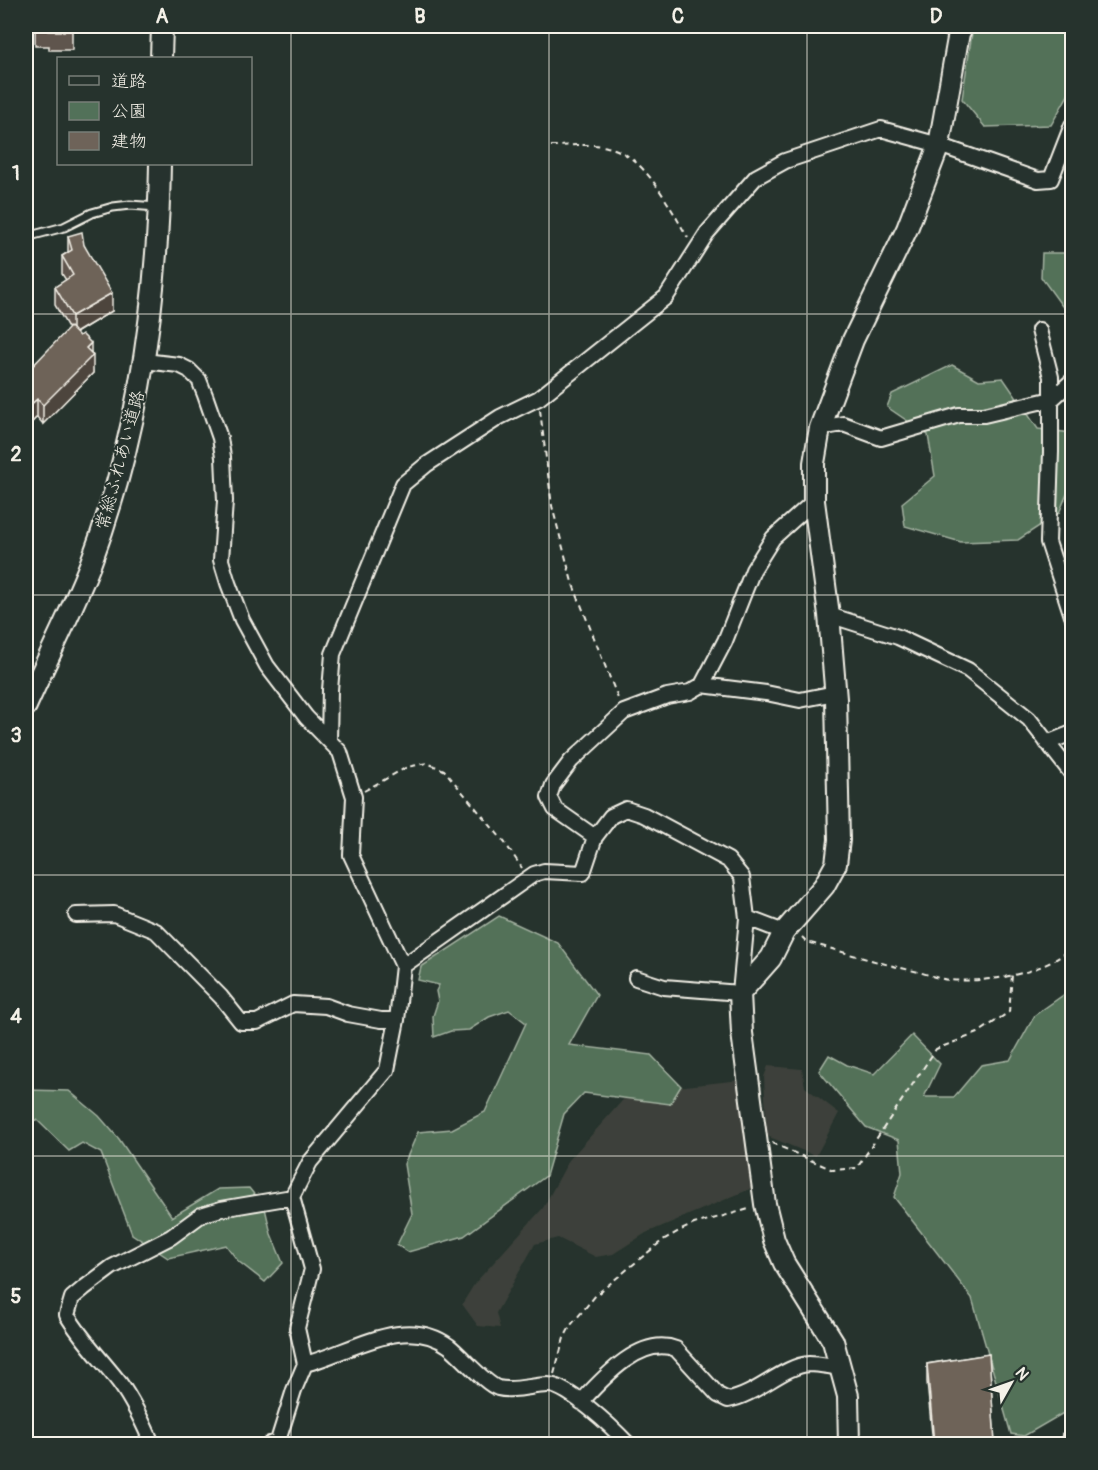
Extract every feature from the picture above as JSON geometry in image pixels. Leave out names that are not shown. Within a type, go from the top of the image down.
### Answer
[{"type":"street","points":[[161,57],[162,26]]},
{"type":"street","points":[[740,993],[771,958],[788,929],[824,886],[836,864],[839,840],[835,693],[829,615],[814,501],[814,463],[820,428],[853,340],[907,229],[939,145],[955,28]]},
{"type":"street","points":[[328,740],[333,654],[403,484],[426,465],[500,417],[539,398],[666,297],[707,233],[756,177],[785,161],[881,129],[939,145],[1038,180],[1051,179],[1072,125]]},
{"type":"street","name":"常総ふれあい道路","points":[[26,706],[89,566],[108,511],[130,434],[154,291],[160,207],[160,165]]},
{"type":"street","points":[[1039,330],[1051,377],[1052,399],[1048,542],[1072,616]]},
{"type":"street","points":[[144,361],[179,365],[189,370],[198,380],[220,438],[223,457],[225,501],[221,560],[228,584],[242,620],[267,666],[292,700],[340,752],[354,797],[351,855],[403,966],[397,1020],[387,1070],[310,1162],[292,1197],[312,1269],[297,1328],[305,1365],[276,1443]]},
{"type":"street","points":[[820,428],[843,424],[881,438],[959,415],[984,415],[1052,399],[1072,381]]},
{"type":"street","points":[[595,837],[555,809],[549,797],[553,785],[571,761],[624,712],[667,696],[690,692],[702,685],[725,640],[753,570],[773,538],[814,501]]},
{"type":"street","points":[[829,615],[898,637],[968,670],[1029,719],[1072,774]]},
{"type":"street","points":[[702,685],[800,700],[835,693]]},
{"type":"street","points":[[1047,743],[1072,733]]},
{"type":"street","points":[[403,966],[529,877],[544,871],[583,873],[595,837],[611,816],[626,809],[644,815],[728,860],[742,877],[747,918],[740,993],[742,1034],[765,1204],[774,1240],[784,1263],[833,1341],[848,1396],[849,1444]]},
{"type":"street","points":[[76,915],[114,914],[156,931],[221,997],[242,1022],[257,1022],[292,1004],[326,1006],[348,1014],[381,1020],[397,1020]]},
{"type":"street","points":[[747,918],[788,929]]},
{"type":"street","points":[[636,978],[664,987],[740,993]]},
{"type":"street","points":[[152,1444],[120,1384],[67,1315],[72,1298],[112,1267],[171,1237],[201,1215],[221,1209],[292,1197]]},
{"type":"street","points":[[305,1365],[369,1340],[397,1335],[423,1334],[452,1348],[497,1388],[557,1386],[581,1402],[628,1444]]},
{"type":"street","points":[[581,1402],[615,1367],[652,1346],[667,1346],[676,1349],[718,1395],[728,1400],[751,1393],[789,1371],[807,1364],[842,1368]]},
{"type":"lane","points":[[26,237],[64,227],[92,213],[112,207],[129,205],[160,207]]},
{"type":"path","points":[[551,146],[607,147],[627,155],[637,163],[659,191],[696,251]]},
{"type":"path","points":[[539,398],[552,506],[572,582],[624,712]]},
{"type":"path","points":[[354,797],[407,767],[427,763],[444,770],[505,843],[529,877]]},
{"type":"path","points":[[788,929],[807,942],[950,980],[1012,975],[1044,966],[1065,954],[1072,947]]},
{"type":"path","points":[[756,1137],[833,1170],[857,1168],[936,1049],[978,1033],[1009,1012],[1012,975]]},
{"type":"path","points":[[550,1385],[570,1325],[596,1295],[663,1240],[679,1231],[694,1224],[765,1204]]},
{"type":"shaded area","points":[[768,1066],[802,1069],[805,1087],[839,1113],[816,1156],[767,1136],[764,1077]]},
{"type":"shaded area","points":[[741,1080],[762,1184],[646,1233],[613,1254],[596,1257],[558,1238],[535,1244],[496,1313],[500,1328],[478,1326],[462,1304],[475,1283],[543,1208],[569,1160],[630,1092]]},
{"type":"green space","points":[[976,26],[1072,26],[1072,88],[1051,125],[985,127],[962,99],[972,33]]},
{"type":"green space","points":[[1042,253],[1072,253],[1072,314],[1062,306],[1041,277]]},
{"type":"green space","points":[[952,365],[979,380],[1003,378],[1038,429],[1072,433],[1072,482],[1059,513],[1018,540],[961,542],[905,526],[902,503],[935,476],[928,435],[887,407],[892,394]]},
{"type":"green space","points":[[499,916],[558,943],[597,995],[569,1045],[651,1055],[681,1086],[670,1104],[584,1093],[564,1114],[546,1176],[464,1236],[408,1252],[397,1245],[412,1214],[404,1164],[418,1132],[452,1129],[485,1112],[526,1023],[509,1010],[489,1017],[469,1030],[451,1031],[434,1037],[433,1016],[438,1001],[436,991],[439,985],[418,980],[421,967]]},
{"type":"green space","points":[[1072,989],[1072,1408],[1024,1436],[1011,1434],[972,1298],[894,1197],[902,1173],[899,1140],[866,1127],[819,1071],[829,1055],[847,1065],[874,1074],[912,1035],[940,1064],[924,1097],[954,1097],[981,1065],[1010,1060],[1035,1015]]},
{"type":"green space","points":[[26,1090],[69,1091],[99,1116],[119,1139],[172,1217],[218,1189],[249,1188],[265,1208],[271,1234],[283,1263],[265,1282],[238,1261],[226,1245],[168,1258],[132,1234],[101,1153],[82,1143],[69,1151],[37,1120],[26,1121]]},
{"type":"building","points":[[35,26],[72,26],[72,31],[49,31],[49,28],[35,28]]},
{"type":"building","points":[[82,232],[84,245],[112,293],[72,316],[55,287],[73,275],[62,256],[72,250],[68,236]]},
{"type":"building","points":[[70,327],[91,343],[86,348],[93,355],[43,405],[37,399],[27,408],[26,373]]},
{"type":"building","points":[[989,1354],[995,1443],[934,1444],[927,1364]]},
{"type":"building","points":[[1072,1425],[1072,1444],[1071,1444],[1062,1434]]}]
